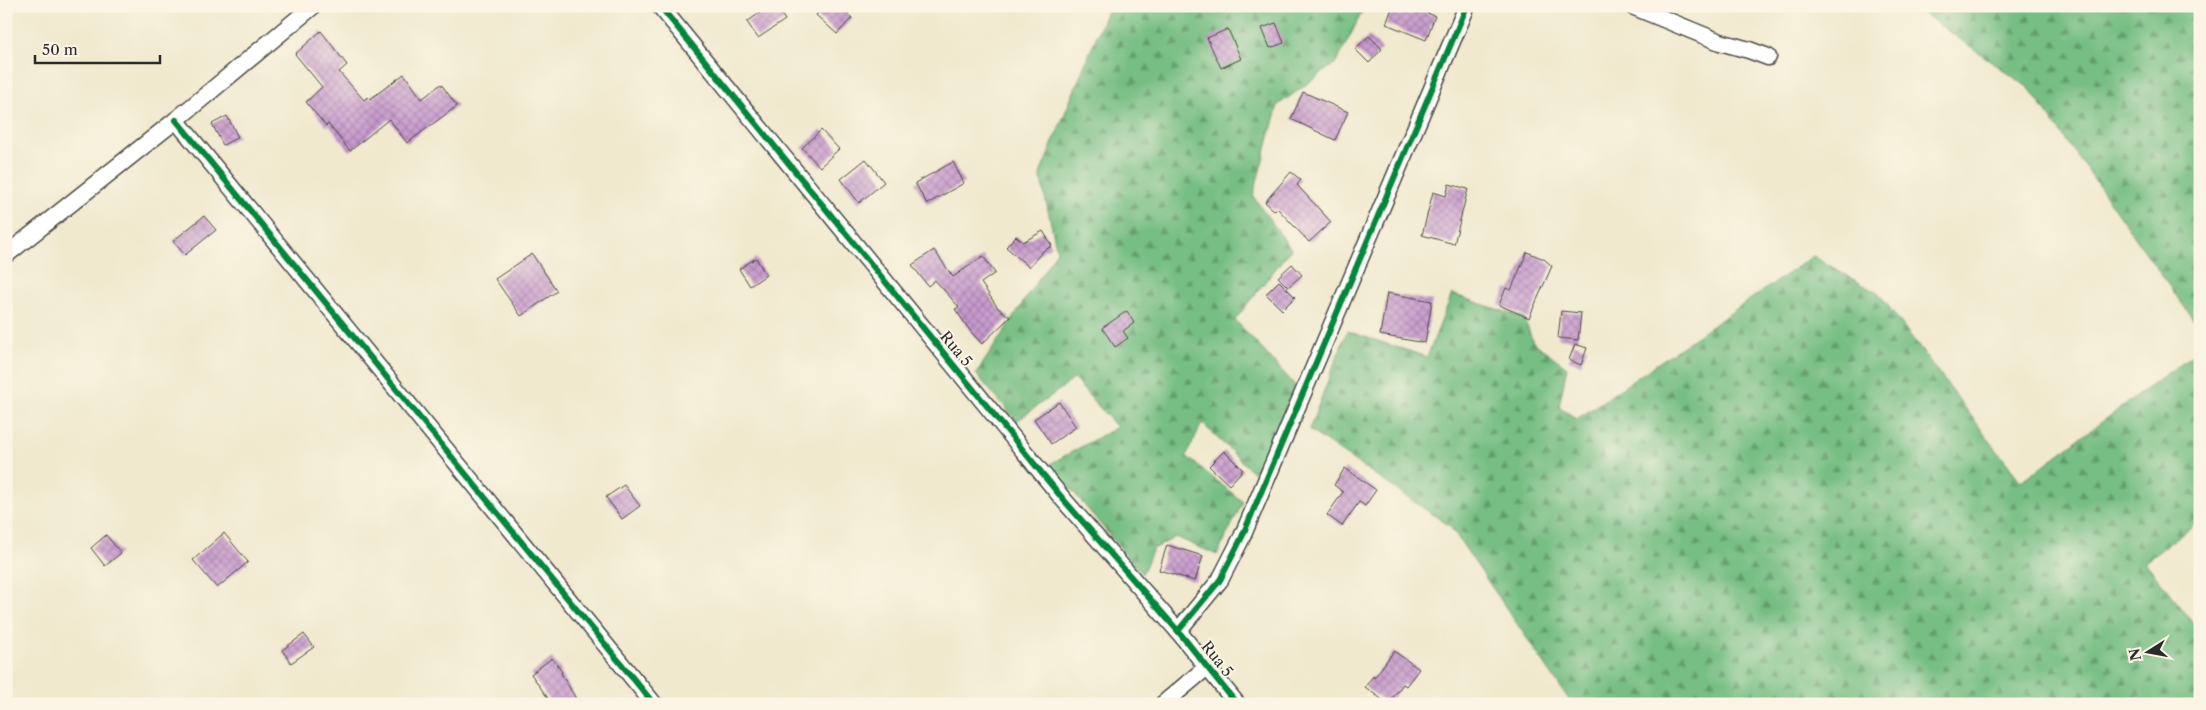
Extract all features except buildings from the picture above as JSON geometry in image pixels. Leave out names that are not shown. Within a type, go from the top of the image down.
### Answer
[{"type":"street","points":[[6,256],[176,120],[313,6]]},
{"type":"street","name":"Rua 5","points":[[660,6],[1050,484],[1178,631],[1237,704]]},
{"type":"street","points":[[1178,631],[1220,580],[1242,537],[1468,6]]},
{"type":"street","points":[[1632,6],[1720,42],[1768,57]]},
{"type":"street","points":[[176,120],[654,704]]},
{"type":"street","points":[[1163,704],[1207,666]]},
{"type":"green space","points":[[1109,6],[1365,6],[1337,62],[1278,105],[1253,196],[1291,249],[1235,320],[1295,385],[1258,477],[1202,423],[1186,456],[1243,502],[1217,555],[1176,537],[1153,549],[1142,574],[1050,464],[1117,427],[1074,379],[1017,421],[976,374],[1057,251],[1040,174]]},
{"type":"green space","points":[[1913,6],[2200,6],[2200,329],[2029,88]]},
{"type":"green space","points":[[1813,256],[1879,294],[2021,482],[2200,349],[2200,520],[2145,562],[2200,631],[2200,704],[1572,704],[1450,526],[1309,430],[1347,331],[1427,357],[1452,294],[1524,318],[1533,342],[1567,367],[1559,407],[1577,419]]},
{"type":"cycle path","points":[[660,6],[1063,499],[1178,631],[1237,704]]},
{"type":"cycle path","points":[[1178,631],[1220,580],[1242,537],[1467,6]]},
{"type":"cycle path","points":[[176,120],[654,704]]}]
